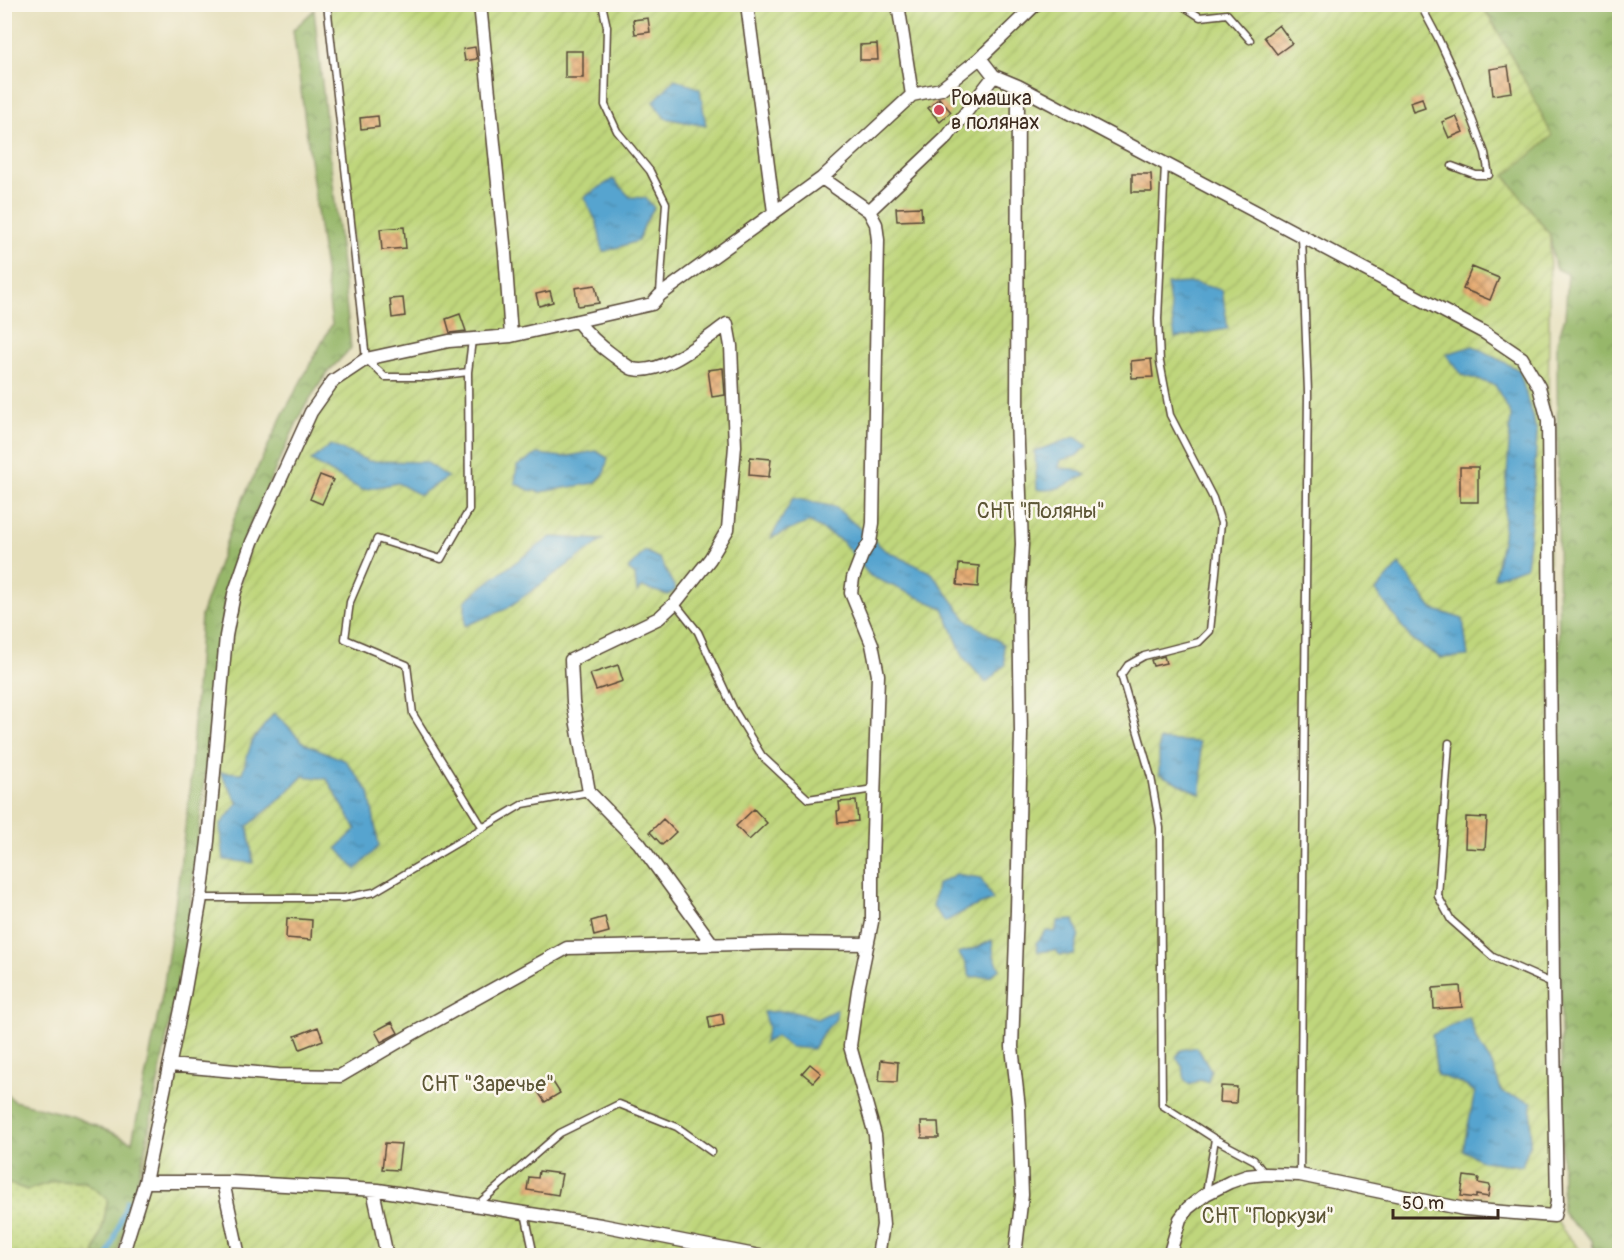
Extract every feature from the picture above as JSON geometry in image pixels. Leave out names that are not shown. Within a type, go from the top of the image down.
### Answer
[{"type":"street","points":[[480,4],[511,336]]},
{"type":"street","points":[[747,4],[774,213]]},
{"type":"street","points":[[898,4],[912,95]]},
{"type":"street","points":[[122,1256],[145,1182],[184,995],[201,898],[226,636],[234,594],[252,542],[311,412],[333,381],[366,359],[449,340],[511,336],[652,304],[660,295],[822,178],[912,95],[941,89],[980,58],[1036,4]]},
{"type":"street","points":[[980,58],[994,76],[1018,86],[1485,333],[1522,358],[1539,387],[1548,420],[1557,1202],[1554,1216],[1464,1209],[1300,1175],[1266,1174],[1247,1176],[1206,1194],[1188,1208],[1180,1219],[1169,1256]]},
{"type":"street","points":[[869,211],[947,137],[994,76]]},
{"type":"street","points":[[1015,1256],[1022,1195],[1019,1108],[1012,1047],[1019,827],[1019,598],[1022,544],[1017,420],[1018,86]]},
{"type":"street","points":[[822,178],[869,211],[876,224],[878,240],[873,524],[870,542],[862,555],[853,579],[851,593],[872,644],[878,675],[872,922],[858,990],[850,1046],[875,1135],[883,1225],[878,1256]]},
{"type":"street","points":[[577,321],[587,334],[632,369],[652,369],[669,363],[727,324],[731,346],[735,447],[728,529],[710,559],[675,603],[659,618],[571,660],[573,702],[589,792],[639,843],[713,945]]},
{"type":"street","points":[[170,1065],[278,1076],[340,1076],[567,948],[867,944]]},
{"type":"street","points":[[145,1182],[223,1182],[373,1190],[601,1225],[760,1256]]},
{"type":"street","points":[[223,1182],[238,1256]]},
{"type":"street","points":[[373,1190],[387,1256]]},
{"type":"lane","points":[[327,4],[366,359],[385,377],[428,377],[468,372]]},
{"type":"lane","points":[[603,4],[607,27],[605,105],[616,131],[650,171],[666,203],[660,295]]},
{"type":"lane","points":[[1180,4],[1200,17],[1227,14],[1250,40]]},
{"type":"lane","points":[[1420,4],[1457,79],[1485,153],[1489,175],[1476,175],[1452,166]]},
{"type":"lane","points":[[1165,164],[1158,319],[1160,362],[1170,415],[1213,498],[1221,523],[1210,631],[1199,642],[1144,656],[1128,665],[1121,675],[1151,777],[1160,828],[1162,1105],[1215,1139],[1254,1160],[1266,1174]]},
{"type":"lane","points":[[1300,1175],[1308,392],[1302,236]]},
{"type":"lane","points":[[472,339],[468,372],[469,510],[441,559],[377,539],[350,602],[345,639],[407,665],[413,714],[483,828]]},
{"type":"lane","points":[[675,603],[698,632],[733,708],[762,756],[808,799],[874,788]]},
{"type":"lane","points":[[1449,743],[1438,896],[1451,920],[1493,957],[1553,983]]},
{"type":"lane","points":[[201,898],[344,898],[374,892],[523,804],[589,792]]},
{"type":"lane","points":[[476,1206],[560,1133],[619,1104],[677,1127],[712,1152]]},
{"type":"lane","points":[[1206,1194],[1215,1139]]},
{"type":"lane","points":[[525,1213],[534,1256]]},
{"type":"green space","name":"СНТ \"Поляны\"","points":[[327,5],[1482,5],[1519,69],[1552,136],[1505,176],[1550,235],[1548,420],[1554,1216],[1582,1255],[122,1256],[184,995],[226,636],[252,542],[333,381],[366,359]]},
{"type":"green space","points":[[1482,5],[1619,5],[1619,1255],[1594,1255],[1592,1240],[1562,1211],[1557,342],[1565,317],[1568,274],[1555,268],[1550,235],[1505,176],[1500,34]]},
{"type":"green space","points":[[314,10],[351,348],[327,373],[303,409],[248,529],[226,598],[186,940],[145,1148],[117,1255],[94,1255],[108,1199],[85,1182],[55,1181],[27,1190],[5,1182],[4,1091],[14,1101],[72,1116],[132,1142],[163,991],[176,898],[189,797],[201,616],[235,516],[282,416],[332,324],[293,30]]},
{"type":"green space","points":[[55,1181],[85,1182],[108,1199],[94,1255],[5,1255],[4,1182],[27,1190]]},
{"type":"water","points":[[675,79],[700,89],[706,126],[665,118],[653,102]]},
{"type":"water","points":[[613,179],[630,197],[646,198],[654,208],[638,241],[603,252],[597,223],[584,197]]},
{"type":"water","points":[[1194,283],[1222,290],[1228,329],[1175,338],[1167,284]]},
{"type":"water","points":[[1473,346],[1519,370],[1537,433],[1526,567],[1494,578],[1503,537],[1511,415],[1495,385],[1462,375],[1446,354]]},
{"type":"water","points":[[1075,437],[1088,446],[1076,456],[1061,460],[1059,468],[1074,469],[1086,475],[1050,490],[1037,489],[1035,451]]},
{"type":"water","points":[[330,445],[369,461],[426,462],[448,477],[420,495],[398,483],[362,490],[311,461]]},
{"type":"water","points":[[596,451],[608,458],[604,474],[595,483],[540,492],[529,490],[515,483],[517,466],[537,454],[563,457]]},
{"type":"water","points":[[793,498],[835,507],[885,550],[932,573],[966,619],[1003,644],[1005,665],[986,683],[964,658],[943,608],[870,576],[842,541],[809,522],[771,538]]},
{"type":"water","points":[[551,537],[603,540],[506,609],[465,626],[465,601]]},
{"type":"water","points":[[645,551],[660,559],[676,590],[668,595],[642,587],[637,592],[635,575],[628,569]]},
{"type":"water","points":[[1399,564],[1432,609],[1463,619],[1468,656],[1441,658],[1411,639],[1376,591]]},
{"type":"water","points":[[274,713],[304,743],[346,761],[369,792],[379,846],[356,870],[337,848],[356,829],[327,779],[303,776],[248,826],[253,863],[224,860],[220,825],[238,803],[220,772],[242,773],[252,741]]},
{"type":"water","points":[[1159,740],[1199,742],[1202,769],[1201,794],[1159,774]]},
{"type":"water","points":[[956,874],[981,878],[993,900],[968,909],[945,922],[933,907],[937,884]]},
{"type":"water","points":[[1074,920],[1079,935],[1074,955],[1060,955],[1055,950],[1038,952],[1036,943],[1046,931],[1055,932],[1058,921]]},
{"type":"water","points":[[992,940],[994,956],[1000,969],[990,976],[970,977],[966,964],[958,953]]},
{"type":"water","points":[[837,1009],[836,1019],[822,1034],[813,1049],[790,1047],[776,1036],[764,1043],[768,1027],[763,1012],[791,1011],[817,1019]]},
{"type":"water","points":[[1469,1017],[1477,1041],[1492,1064],[1502,1093],[1532,1102],[1530,1144],[1522,1166],[1482,1161],[1463,1150],[1475,1092],[1461,1083],[1437,1075],[1432,1035]]},
{"type":"water","points":[[1197,1047],[1211,1070],[1208,1082],[1200,1079],[1190,1085],[1185,1080],[1183,1068],[1176,1057],[1181,1050]]},
{"type":"building","points":[[648,18],[650,32],[635,34],[633,20]]},
{"type":"building","points":[[1279,25],[1292,43],[1277,54],[1264,37]]},
{"type":"building","points":[[877,44],[878,60],[860,60],[860,45]]},
{"type":"building","points":[[475,47],[477,59],[465,61],[463,49]]},
{"type":"building","points":[[565,51],[583,51],[583,78],[565,78]]},
{"type":"building","points":[[1508,66],[1512,92],[1493,95],[1490,69]]},
{"type":"building","name":"Ромашка в полянах","points":[[939,98],[951,112],[940,122],[928,108]]},
{"type":"building","points":[[1422,98],[1425,108],[1413,112],[1410,102]]},
{"type":"building","points":[[378,116],[379,127],[361,129],[360,118]]},
{"type":"building","points":[[1456,116],[1463,132],[1449,138],[1442,122]]},
{"type":"building","points":[[1132,174],[1151,174],[1152,192],[1132,192]]},
{"type":"building","points":[[921,207],[922,220],[897,221],[896,208]]},
{"type":"building","points":[[404,227],[406,248],[382,250],[380,229]]},
{"type":"building","points":[[1472,267],[1499,278],[1490,300],[1463,289]]},
{"type":"building","points":[[595,285],[599,303],[578,306],[575,288]]},
{"type":"building","points":[[550,291],[553,302],[539,306],[536,294]]},
{"type":"building","points":[[403,298],[405,316],[392,318],[390,299]]},
{"type":"building","points":[[460,314],[466,331],[450,333],[446,319]]},
{"type":"building","points":[[1151,359],[1153,377],[1132,378],[1131,361]]},
{"type":"building","points":[[723,368],[725,395],[712,397],[708,370]]},
{"type":"building","points":[[750,457],[771,459],[769,477],[749,475]]},
{"type":"building","points":[[1460,467],[1478,467],[1478,502],[1460,502]]},
{"type":"building","points":[[320,475],[333,480],[322,504],[310,499]]},
{"type":"building","points":[[959,564],[979,566],[978,587],[957,585]]},
{"type":"building","points":[[1164,656],[1166,663],[1153,666],[1151,660]]},
{"type":"building","points":[[618,665],[623,681],[596,690],[590,674]]},
{"type":"building","points":[[856,801],[858,821],[838,823],[839,802]]},
{"type":"building","points":[[754,809],[767,823],[749,840],[736,826]]},
{"type":"building","points":[[1466,817],[1487,818],[1485,849],[1465,848]]},
{"type":"building","points":[[663,819],[676,832],[662,845],[650,832]]},
{"type":"building","points":[[605,917],[609,932],[594,936],[591,921]]},
{"type":"building","points":[[287,918],[312,920],[311,940],[286,938]]},
{"type":"building","points":[[1460,986],[1462,1007],[1434,1009],[1433,988]]},
{"type":"building","points":[[722,1014],[724,1025],[710,1028],[708,1017]]},
{"type":"building","points":[[392,1022],[398,1033],[381,1042],[375,1031]]},
{"type":"building","points":[[318,1027],[323,1040],[300,1049],[295,1036]]},
{"type":"building","points":[[881,1060],[898,1062],[897,1082],[879,1081]]},
{"type":"building","points":[[810,1064],[821,1073],[813,1082],[802,1073]]},
{"type":"building","points":[[551,1079],[560,1093],[545,1102],[536,1089]]},
{"type":"building","points":[[1221,1086],[1237,1087],[1236,1103],[1220,1102]]},
{"type":"building","points":[[921,1122],[938,1122],[939,1138],[922,1138]]},
{"type":"building","points":[[385,1143],[401,1144],[398,1170],[382,1169]]},
{"type":"building","points":[[539,1171],[562,1174],[558,1195],[527,1190],[529,1177],[538,1178]]},
{"type":"building","points":[[1464,1176],[1479,1178],[1478,1183],[1490,1185],[1488,1197],[1461,1196]]},
{"type":"waterway","points":[[108,1256],[127,1201]]},
{"type":"place","name":"Ромашка в полянах","points":[[939,110]]},
{"type":"park label","name":"СНТ \"Заречье\"","points":[[488,1084]]},
{"type":"park label","name":"СНТ \"Поркузи\"","points":[[1268,1216]]}]
